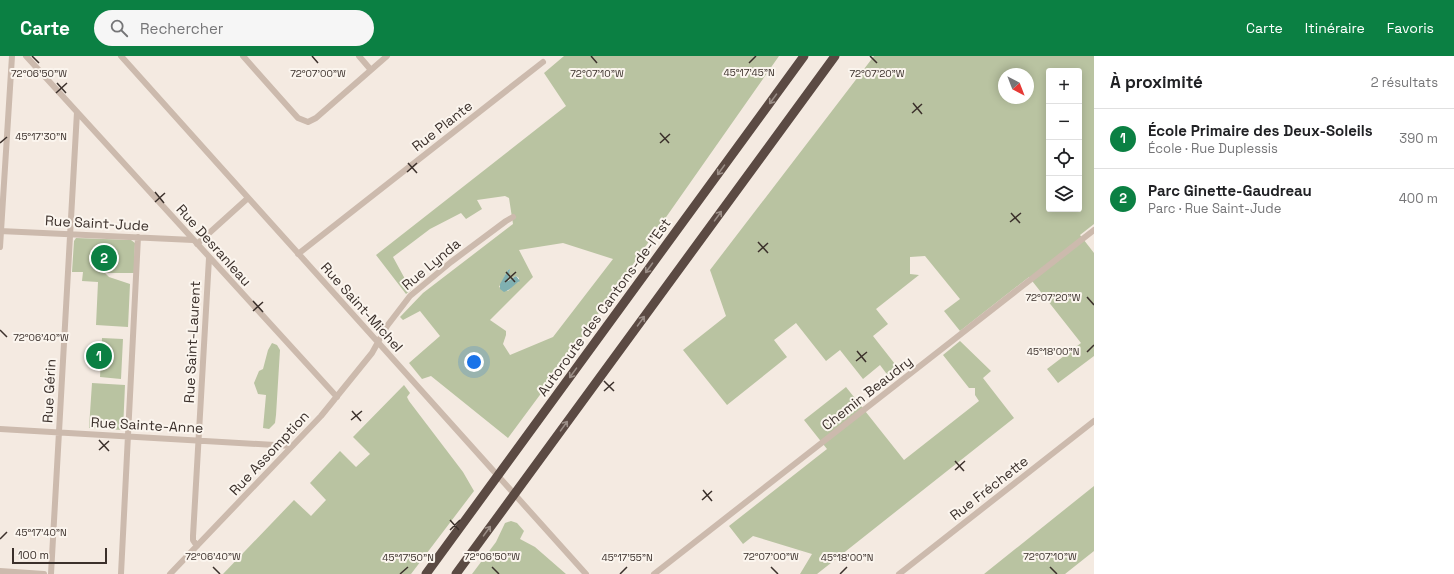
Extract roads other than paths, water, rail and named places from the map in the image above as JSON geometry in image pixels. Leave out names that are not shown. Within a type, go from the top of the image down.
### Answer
[{"type":"highway","name":"Autoroute des Cantons-de-l'Est","points":[[426,574],[804,56]]},
{"type":"highway","points":[[456,574],[835,56]]},
{"type":"street","points":[[0,247],[12,56]]},
{"type":"street","name":"Rue Desranleau","points":[[26,56],[337,397]]},
{"type":"street","name":"Rue Saint-Michel","points":[[120,56],[586,574]]},
{"type":"street","points":[[243,56],[298,118],[306,122],[316,118],[387,56]]},
{"type":"street","points":[[359,56],[371,70]]},
{"type":"street","name":"Rue Plante","points":[[298,254],[543,62]]},
{"type":"street","name":"Rue Gérin","points":[[51,574],[77,112]]},
{"type":"street","points":[[195,242],[248,198]]},
{"type":"street","name":"Rue Lynda","points":[[377,342],[398,310],[419,288],[494,230],[513,218]]},
{"type":"street","name":"Chemin Beaudry","points":[[654,574],[1094,230]]},
{"type":"street","name":"Rue Saint-Jude","points":[[0,231],[138,237],[195,242]]},
{"type":"street","points":[[121,574],[138,237]]},
{"type":"street","name":"Rue Saint-Laurent","points":[[197,546],[193,540],[193,536],[209,258]]},
{"type":"street","name":"Rue Assomption","points":[[170,574],[337,397],[372,353],[377,342]]},
{"type":"street","name":"Rue Fréchette","points":[[899,574],[1094,421]]},
{"type":"street","name":"Rue Sainte-Anne","points":[[0,429],[292,446]]},
{"type":"street","points":[[0,571],[44,574]]},
{"type":"water","points":[[510,269],[508,281],[516,276],[520,281],[504,292],[500,289],[500,284]]},
{"type":"place","name":"Parc Ginette-Gaudreau","points":[[104,258]]},
{"type":"place","name":"École Primaire des Deux-Soleils","points":[[99,356]]}]
